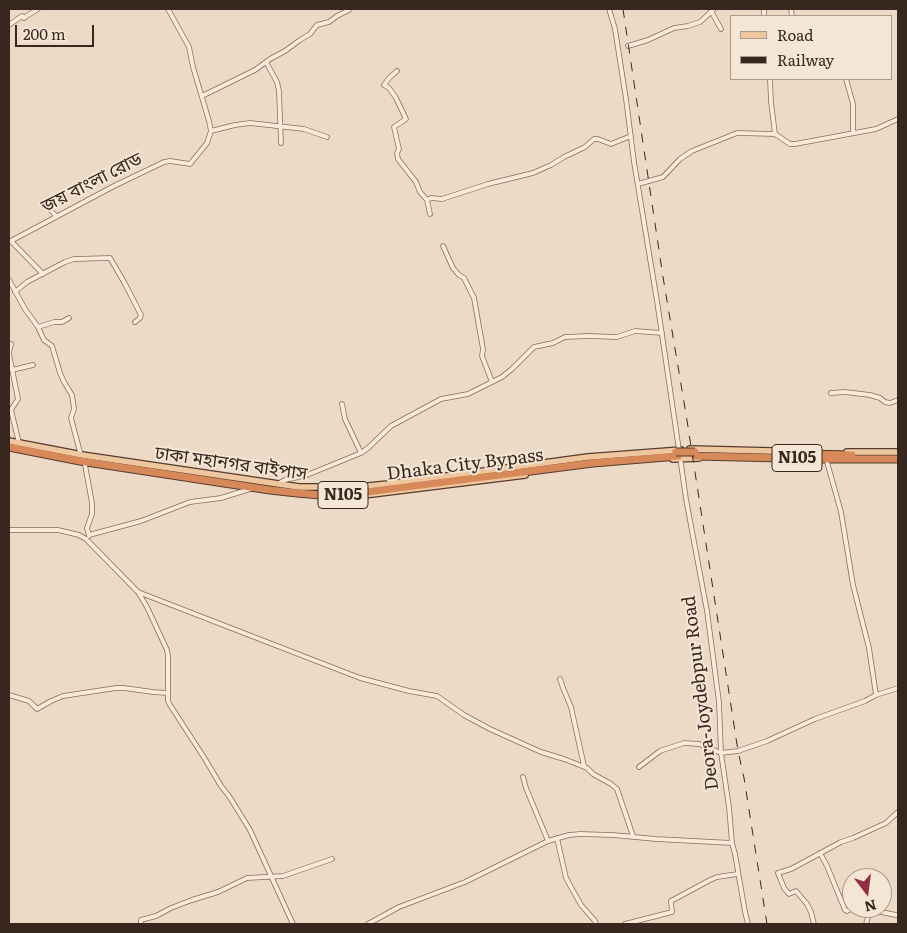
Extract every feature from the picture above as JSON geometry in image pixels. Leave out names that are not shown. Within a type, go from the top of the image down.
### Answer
[{"type":"highway","name":"ঢাকা মহানগর বাইপাস","points":[[9,445],[271,486],[320,491],[349,491],[641,454],[898,453]]},
{"type":"highway","name":"N105","points":[[695,454],[898,460]]},
{"type":"main road","points":[[9,445],[19,443],[82,455],[279,484],[349,488],[588,457],[678,454],[898,453]]},
{"type":"main road","points":[[9,445],[85,465],[296,495],[351,497],[640,461],[678,454],[827,462],[898,460]]},
{"type":"street","points":[[9,25],[22,16],[26,17],[38,9]]},
{"type":"street","points":[[168,9],[189,47],[211,131],[235,124],[250,123],[304,129],[327,137]]},
{"type":"street","points":[[202,96],[255,70],[310,34],[317,25],[329,22],[349,9]]},
{"type":"street","name":"Deora-Joydebpur Road","points":[[609,9],[618,48],[662,333],[678,454],[707,611],[719,702],[721,753],[732,843],[748,924]]},
{"type":"street","points":[[628,46],[648,40],[674,28],[700,22],[712,10],[721,29]]},
{"type":"street","points":[[266,62],[277,82],[279,91],[281,143]]},
{"type":"street","points":[[397,71],[384,85],[389,88],[396,98],[406,119],[394,127],[399,149],[398,159],[427,200],[430,214]]},
{"type":"street","points":[[770,80],[775,134]]},
{"type":"street","points":[[846,80],[852,104],[854,133]]},
{"type":"street","points":[[638,184],[661,178],[680,159],[692,151],[728,136],[740,133],[775,134],[790,144],[795,144],[876,129],[898,118]]},
{"type":"street","name":"জয় বাংলা রোড","points":[[10,241],[121,182],[164,162],[190,164],[207,142],[211,131]]},
{"type":"street","points":[[427,200],[431,198],[442,199],[488,184],[533,173],[585,148],[594,140],[598,139],[611,144],[631,136]]},
{"type":"street","points":[[46,202],[47,206],[56,216]]},
{"type":"street","points":[[10,241],[43,274]]},
{"type":"street","points":[[443,246],[453,268],[464,278],[474,298],[483,349],[482,356],[492,382]]},
{"type":"street","points":[[15,292],[27,282],[74,258],[110,258],[141,315],[135,322]]},
{"type":"street","points":[[9,280],[44,341],[52,346],[62,378],[72,395],[74,409],[71,418],[82,455]]},
{"type":"street","points":[[38,328],[54,322],[62,322],[69,318]]},
{"type":"street","points":[[279,484],[285,480],[307,475],[361,453],[390,426],[441,399],[468,394],[502,376],[532,348],[564,338],[589,336],[617,337],[635,331],[662,333]]},
{"type":"street","points":[[11,344],[9,353],[18,399],[11,410],[19,443]]},
{"type":"street","points":[[12,370],[34,365]]},
{"type":"street","points":[[831,393],[845,392],[870,395],[890,403],[898,400]]},
{"type":"street","points":[[342,404],[345,419],[361,453]]},
{"type":"street","points":[[827,462],[841,512],[853,585],[870,648],[876,695]]},
{"type":"street","points":[[85,465],[92,503],[92,514],[87,528],[89,535]]},
{"type":"street","points":[[86,539],[89,535],[141,521],[190,502],[221,498],[250,489]]},
{"type":"street","points":[[9,530],[58,530],[79,535],[86,539],[138,592],[167,650],[168,701],[250,830],[293,924]]},
{"type":"street","points":[[138,592],[360,678],[409,691],[437,696],[464,715],[490,729],[540,752],[584,766],[617,789],[632,836]]},
{"type":"street","points":[[560,679],[562,688],[572,706],[584,766]]},
{"type":"street","points":[[9,695],[28,701],[37,709],[63,696],[116,688],[168,693]]},
{"type":"street","points":[[639,767],[660,751],[684,743],[699,744],[721,753],[738,751],[767,741],[815,719],[865,702],[876,695],[898,688]]},
{"type":"street","points":[[523,777],[548,841]]},
{"type":"street","points":[[814,924],[807,904],[796,891],[789,894],[784,888],[778,873],[791,869],[841,842],[886,823],[898,812]]},
{"type":"street","points":[[368,924],[399,907],[466,882],[557,838],[580,834],[732,843]]},
{"type":"street","points":[[557,838],[566,878],[581,905],[596,924]]},
{"type":"street","points":[[820,853],[842,903]]},
{"type":"street","points":[[141,924],[141,920],[218,892],[248,878],[283,876],[332,859]]},
{"type":"street","points":[[625,924],[672,912],[671,901],[710,880],[738,874]]},
{"type":"railway","points":[[623,9],[663,277],[767,924]]}]
